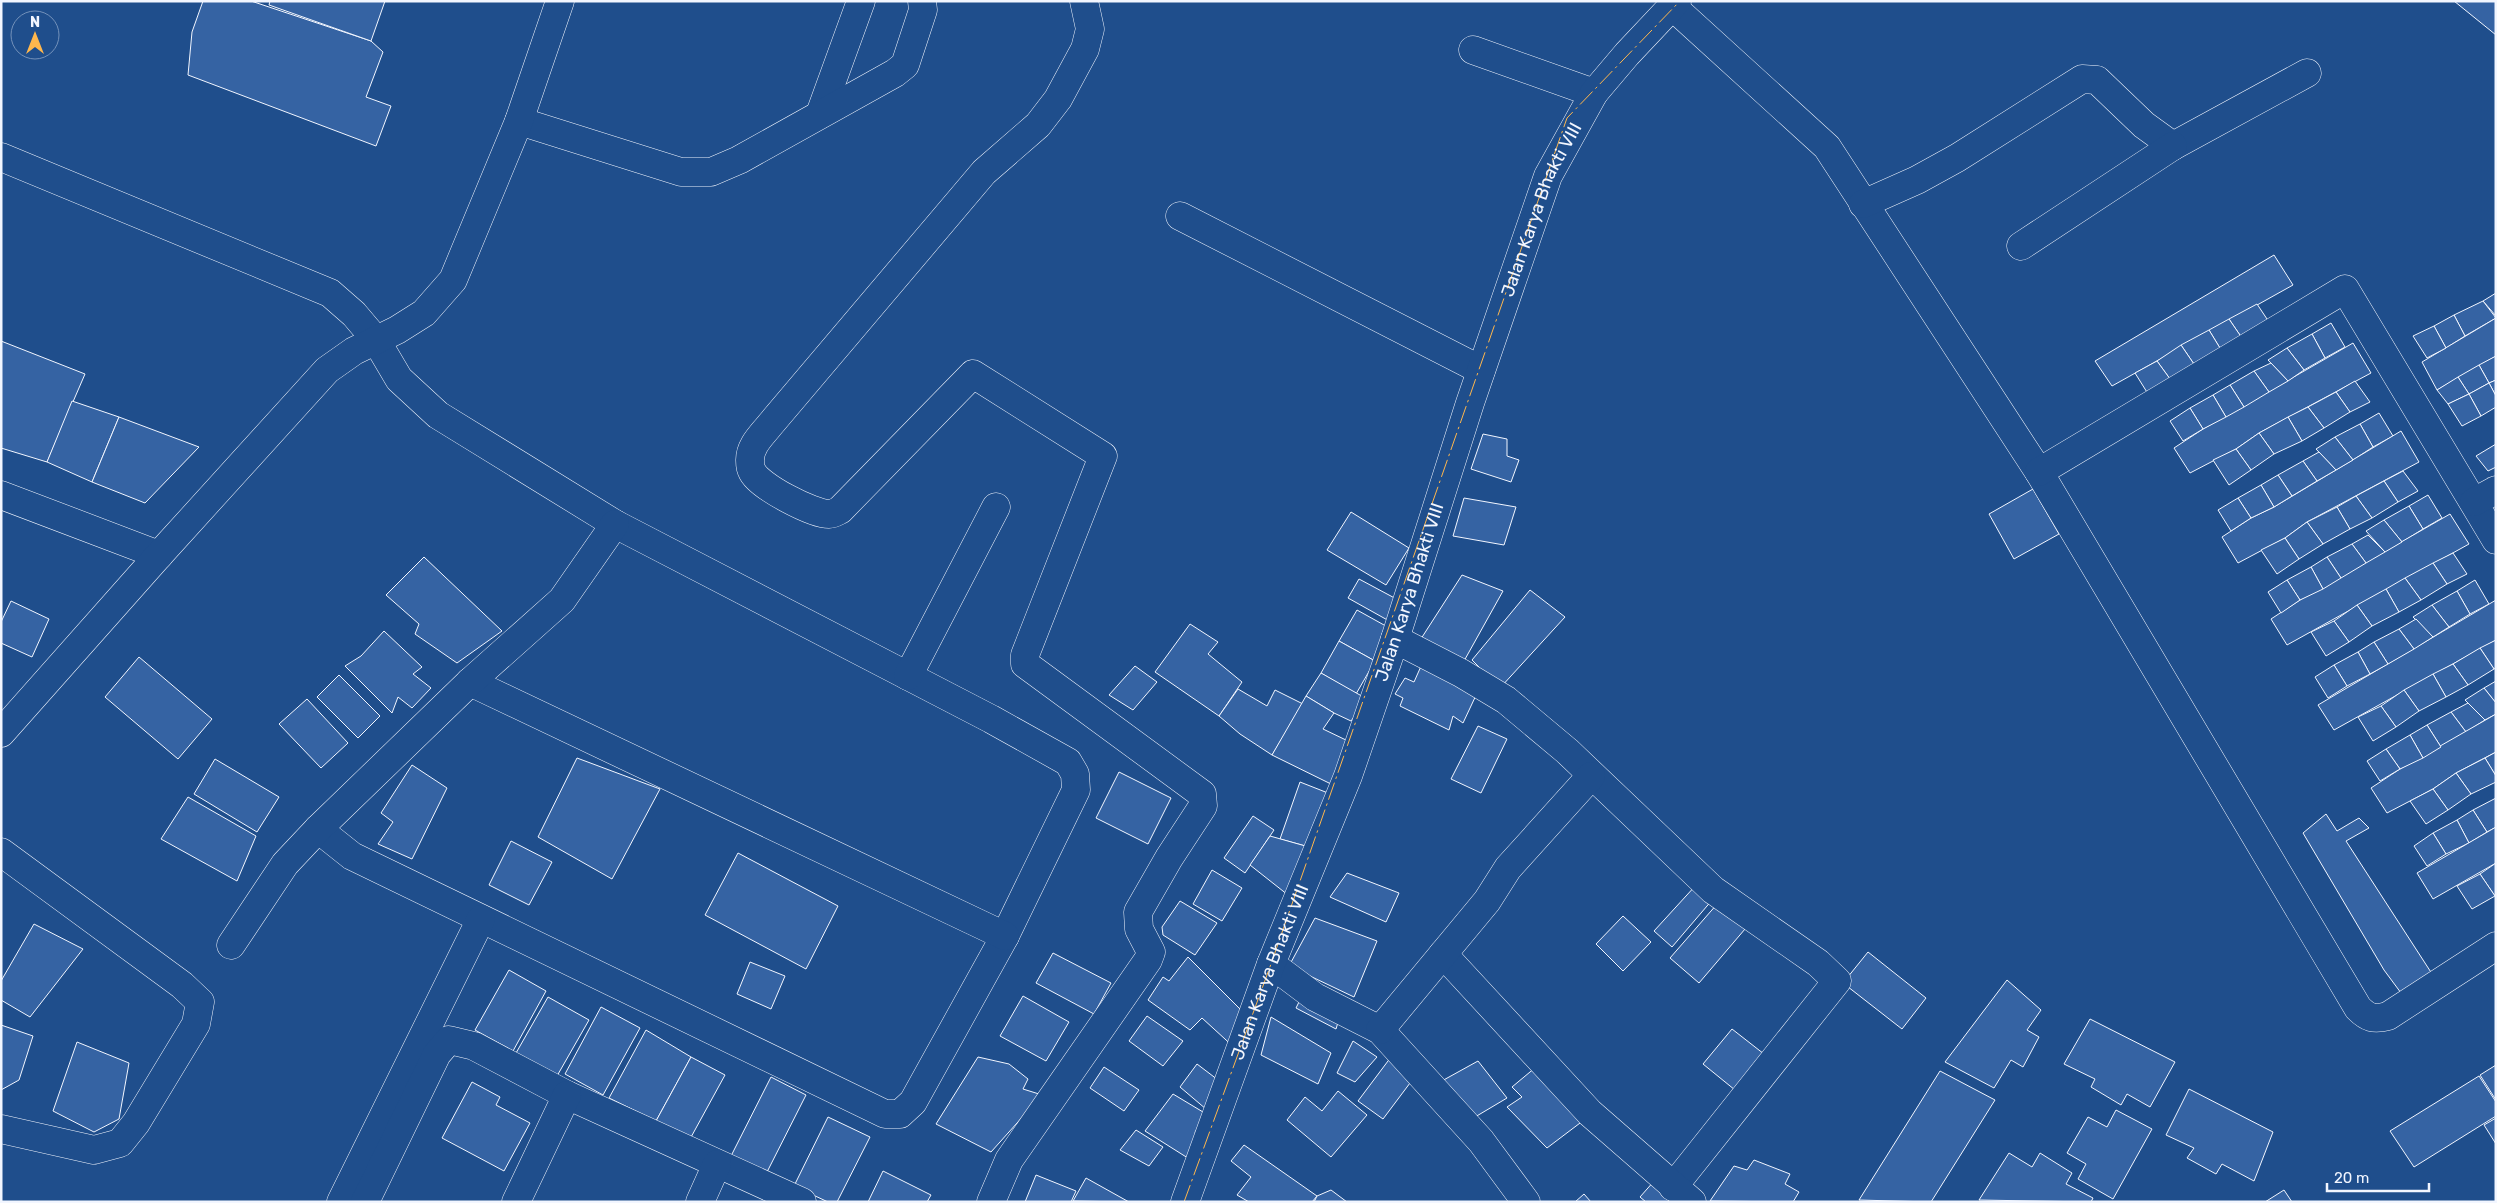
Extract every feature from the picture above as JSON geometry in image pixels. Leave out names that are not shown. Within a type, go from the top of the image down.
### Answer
[{"type":"street","points":[[1,733],[327,370],[354,351],[424,313],[453,280],[519,121],[560,1]]},
{"type":"street","points":[[820,114],[861,1]]},
{"type":"street","points":[[519,121],[681,172],[711,172],[739,160],[905,65],[923,10],[922,1]]},
{"type":"street","points":[[992,1202],[1009,1160],[1148,960],[1151,952],[1140,929],[1138,912],[1169,858],[1203,806],[1202,794],[1025,664],[1025,655],[1103,456],[973,374],[840,510],[832,515],[822,514],[797,503],[763,482],[752,472],[750,460],[752,447],[769,426],[984,172],[1038,125],[1058,99],[1085,49],[1090,29],[1084,1]]},
{"type":"street","points":[[1675,4],[1828,147],[1862,204],[2038,472],[2358,1008],[2366,1016],[2376,1020],[2388,1016],[2496,946]]},
{"type":"street","name":"Jalan Karya Bhakti VIII","points":[[1190,1200],[1271,964],[1348,776],[1395,639],[1481,370],[1548,176],[1594,93],[1627,54],[1675,4]]},
{"type":"street","points":[[1473,50],[1594,93]]},
{"type":"street","points":[[2021,246],[2173,146],[2307,72]]},
{"type":"street","points":[[1862,204],[1917,180],[1957,158],[2082,79],[2097,80],[2144,125],[2173,146]]},
{"type":"street","points":[[1,157],[330,293],[354,314],[376,340],[399,379],[438,415],[615,524],[908,676],[1068,762],[1075,774],[1076,790],[1005,936],[913,1102],[900,1114],[885,1114],[352,856],[318,829]]},
{"type":"street","points":[[1180,216],[1481,370]]},
{"type":"street","points":[[2038,472],[2345,289],[2485,496],[2496,540]]},
{"type":"street","points":[[1,495],[159,555]]},
{"type":"street","points":[[908,676],[996,507]]},
{"type":"street","points":[[231,945],[285,864],[318,829],[470,682],[562,600],[615,524]]},
{"type":"street","points":[[1395,639],[1461,673],[1506,700],[1567,751],[1591,776],[1713,890],[1818,963],[1836,981],[1683,1194],[1590,1113],[1443,954]]},
{"type":"street","points":[[470,682],[1005,936]]},
{"type":"street","points":[[1380,1030],[1487,901],[1508,868],[1591,776]]},
{"type":"street","points":[[1,852],[182,985],[200,1002],[196,1024],[136,1123],[120,1143],[94,1150],[1,1129]]},
{"type":"street","points":[[341,1202],[481,919]]},
{"type":"street","points":[[1271,964],[1315,996],[1380,1030],[1481,1141],[1526,1202]]},
{"type":"street","points":[[365,1202],[437,1054],[449,1040],[474,1046],[567,1095],[802,1202]]},
{"type":"street","points":[[516,1202],[567,1095]]},
{"type":"street","points":[[700,1202],[717,1164]]},
{"type":"building","points":[[203,1],[251,1],[371,41],[383,52],[366,97],[391,106],[376,146],[188,75],[192,32]]},
{"type":"building","points":[[270,1],[385,1],[371,41],[269,5]]},
{"type":"building","points":[[2454,1],[2496,1],[2496,35]]},
{"type":"building","points":[[2274,255],[2293,285],[2112,386],[2095,361]]},
{"type":"building","points":[[2496,293],[2496,316],[2483,301]]},
{"type":"building","points":[[2483,301],[2496,318],[2465,336],[2454,315]]},
{"type":"building","points":[[2257,304],[2271,325],[2244,341],[2229,319]]},
{"type":"building","points":[[2454,315],[2465,336],[2446,348],[2434,326]]},
{"type":"building","points":[[2496,318],[2496,356],[2437,390],[2422,362]]},
{"type":"building","points":[[2229,319],[2244,341],[2223,353],[2209,330]]},
{"type":"building","points":[[2331,323],[2345,347],[2325,358],[2312,334]]},
{"type":"building","points":[[2434,326],[2446,348],[2427,358],[2413,336]]},
{"type":"building","points":[[2209,330],[2223,353],[2196,367],[2181,345]]},
{"type":"building","points":[[2312,334],[2325,358],[2304,370],[2287,348]]},
{"type":"building","points":[[1,341],[85,374],[47,462],[1,448]]},
{"type":"building","points":[[2353,343],[2371,373],[2259,433],[2236,449],[2190,473],[2174,448],[2203,429]]},
{"type":"building","points":[[2181,345],[2196,367],[2173,383],[2157,361]]},
{"type":"building","points":[[2287,348],[2304,370],[2288,381],[2268,360]]},
{"type":"building","points":[[2496,356],[2496,380],[2489,383],[2479,365]]},
{"type":"building","points":[[2157,361],[2173,383],[2150,397],[2135,373]]},
{"type":"building","points":[[2271,363],[2288,381],[2269,392],[2254,371]]},
{"type":"building","points":[[2479,365],[2489,383],[2469,394],[2458,377]]},
{"type":"building","points":[[2254,371],[2269,392],[2244,407],[2230,385]]},
{"type":"building","points":[[2458,377],[2469,394],[2448,404],[2437,390]]},
{"type":"building","points":[[2496,380],[2496,396],[2489,383]]},
{"type":"building","points":[[2355,381],[2370,402],[2350,412],[2336,392]]},
{"type":"building","points":[[2489,383],[2496,396],[2496,407],[2481,416],[2469,394]]},
{"type":"building","points":[[2230,385],[2244,407],[2226,417],[2213,395]]},
{"type":"building","points":[[2336,392],[2350,412],[2324,428],[2308,407]]},
{"type":"building","points":[[2469,394],[2481,416],[2462,426],[2448,404]]},
{"type":"building","points":[[2213,395],[2226,417],[2203,429],[2190,408]]},
{"type":"building","points":[[72,401],[119,417],[92,482],[47,462]]},
{"type":"building","points":[[2308,407],[2324,428],[2302,441],[2288,417]]},
{"type":"building","points":[[2190,408],[2203,429],[2183,441],[2170,421]]},
{"type":"building","points":[[2379,413],[2393,436],[2373,447],[2360,424]]},
{"type":"building","points":[[119,417],[199,447],[145,503],[92,482]]},
{"type":"building","points":[[2288,417],[2302,441],[2274,454],[2259,433]]},
{"type":"building","points":[[2360,424],[2373,447],[2353,460],[2335,437]]},
{"type":"building","points":[[2401,431],[2419,462],[2307,522],[2285,538],[2238,563],[2222,537],[2251,518],[2274,507]]},
{"type":"building","points":[[2259,433],[2274,454],[2251,470],[2236,449]]},
{"type":"building","points":[[1483,434],[1507,439],[1507,456],[1519,460],[1511,482],[1471,469]]},
{"type":"building","points":[[2335,437],[2353,460],[2336,470],[2316,449]]},
{"type":"building","points":[[2496,444],[2496,467],[2488,471],[2476,456]]},
{"type":"building","points":[[2236,449],[2251,470],[2229,485],[2213,460]]},
{"type":"building","points":[[2319,452],[2336,470],[2317,481],[2303,461]]},
{"type":"building","points":[[2303,461],[2317,481],[2292,496],[2278,475]]},
{"type":"building","points":[[2403,471],[2418,491],[2398,502],[2384,481]]},
{"type":"building","points":[[2278,475],[2292,496],[2274,507],[2261,485]]},
{"type":"building","points":[[2384,481],[2398,502],[2372,518],[2356,496]]},
{"type":"building","points":[[2261,485],[2274,507],[2251,518],[2238,498]]},
{"type":"building","points":[[2033,489],[2059,534],[2014,559],[1989,514]]},
{"type":"building","points":[[2428,495],[2442,518],[2423,529],[2409,506]]},
{"type":"building","points":[[2356,496],[2372,518],[2350,529],[2337,507]]},
{"type":"building","points":[[1464,498],[1516,507],[1504,545],[1453,536]]},
{"type":"building","points":[[2238,498],[2251,518],[2231,531],[2218,510]]},
{"type":"building","points":[[2409,506],[2423,529],[2402,542],[2384,520]]},
{"type":"building","points":[[2337,507],[2350,529],[2323,544],[2307,522]]},
{"type":"building","points":[[1351,512],[1409,548],[1386,585],[1327,550]]},
{"type":"building","points":[[2450,514],[2469,544],[2287,645],[2271,619],[2300,600]]},
{"type":"building","points":[[2384,520],[2402,542],[2385,552],[2366,531]]},
{"type":"building","points":[[2307,522],[2323,544],[2299,559],[2285,538]]},
{"type":"building","points":[[2368,535],[2385,552],[2366,563],[2352,544]]},
{"type":"building","points":[[2285,538],[2299,559],[2277,574],[2261,550]]},
{"type":"building","points":[[2352,544],[2366,563],[2341,578],[2327,557]]},
{"type":"building","points":[[2453,553],[2467,574],[2447,584],[2433,563]]},
{"type":"building","points":[[424,557],[502,631],[457,663],[415,634],[419,624],[386,595]]},
{"type":"building","points":[[2327,557],[2341,578],[2323,589],[2311,567]]},
{"type":"building","points":[[2433,563],[2447,584],[2421,600],[2405,578]]},
{"type":"building","points":[[2311,567],[2323,589],[2300,600],[2287,580]]},
{"type":"building","points":[[1462,575],[1503,591],[1459,670],[1417,645]]},
{"type":"building","points":[[2405,578],[2421,600],[2399,612],[2386,589]]},
{"type":"building","points":[[1359,579],[1402,602],[1391,622],[1348,598]]},
{"type":"building","points":[[2287,580],[2300,600],[2281,613],[2268,592]]},
{"type":"building","points":[[2475,580],[2489,604],[2470,614],[2457,591]]},
{"type":"building","points":[[2386,589],[2399,612],[2372,626],[2357,605]]},
{"type":"building","points":[[1530,590],[1565,617],[1500,688],[1472,660]]},
{"type":"building","points":[[2457,591],[2470,614],[2449,627],[2432,605]]},
{"type":"building","points":[[2496,600],[2496,640],[2334,730],[2318,705]]},
{"type":"building","points":[[11,601],[49,619],[32,657],[1,643],[1,622]]},
{"type":"building","points":[[2357,605],[2372,626],[2349,642],[2334,621]]},
{"type":"building","points":[[2432,605],[2449,627],[2433,637],[2413,617]]},
{"type":"building","points":[[1357,610],[1393,630],[1375,661],[1339,641]]},
{"type":"building","points":[[2416,619],[2433,637],[2414,649],[2399,629]]},
{"type":"building","points":[[2334,621],[2349,642],[2326,656],[2311,632]]},
{"type":"building","points":[[1190,624],[1218,642],[1208,654],[1242,682],[1219,716],[1155,672]]},
{"type":"building","points":[[2399,629],[2414,649],[2388,664],[2374,642]]},
{"type":"building","points":[[384,631],[422,667],[413,674],[431,688],[412,708],[398,697],[392,713],[345,666],[361,656]]},
{"type":"building","points":[[2496,640],[2496,668],[2494,669],[2480,648]]},
{"type":"building","points":[[1339,641],[1375,661],[1356,694],[1321,673]]},
{"type":"building","points":[[2374,642],[2388,664],[2370,674],[2358,652]]},
{"type":"building","points":[[2480,648],[2494,669],[2468,685],[2453,664]]},
{"type":"building","points":[[2358,652],[2370,674],[2347,686],[2334,665]]},
{"type":"building","points":[[139,657],[212,719],[178,759],[105,697]]},
{"type":"building","points":[[1422,664],[1478,691],[1463,723],[1453,716],[1449,730],[1400,706],[1403,698],[1395,694],[1405,678],[1414,682]]},
{"type":"building","points":[[2453,664],[2468,685],[2446,697],[2433,674]]},
{"type":"building","points":[[2334,665],[2347,686],[2328,698],[2315,677]]},
{"type":"building","points":[[1135,666],[1157,682],[1133,710],[1109,695]]},
{"type":"building","points":[[1321,673],[1367,699],[1351,721],[1306,696]]},
{"type":"building","points":[[2433,674],[2446,697],[2419,711],[2404,690]]},
{"type":"building","points":[[339,675],[380,716],[358,738],[317,697]]},
{"type":"building","points":[[2496,681],[2496,703],[2484,688]]},
{"type":"building","points":[[2484,688],[2496,703],[2496,714],[2485,720],[2465,700]]},
{"type":"building","points":[[1238,689],[1267,706],[1275,690],[1303,704],[1272,755],[1240,734],[1219,716]]},
{"type":"building","points":[[2404,690],[2419,711],[2396,727],[2381,706]]},
{"type":"building","points":[[1306,696],[1334,713],[1323,729],[1348,741],[1331,784],[1272,755]]},
{"type":"building","points":[[307,699],[348,743],[321,768],[279,724]]},
{"type":"building","points":[[2468,703],[2485,720],[2466,732],[2451,712]]},
{"type":"building","points":[[2381,706],[2396,727],[2373,741],[2358,717]]},
{"type":"building","points":[[2451,712],[2466,732],[2441,747],[2427,725]]},
{"type":"building","points":[[2496,714],[2496,752],[2456,773],[2433,789],[2387,813],[2371,788],[2400,769]]},
{"type":"building","points":[[2427,725],[2441,747],[2423,758],[2410,735]]},
{"type":"building","points":[[1478,726],[1507,739],[1481,793],[1451,779]]},
{"type":"building","points":[[2410,735],[2423,758],[2400,769],[2386,749]]},
{"type":"building","points":[[2386,749],[2400,769],[2380,781],[2367,761]]},
{"type":"building","points":[[2496,752],[2496,776],[2485,758]]},
{"type":"building","points":[[577,758],[660,789],[612,879],[538,837]]},
{"type":"building","points":[[2485,758],[2496,776],[2496,782],[2471,794],[2456,773]]},
{"type":"building","points":[[215,759],[279,797],[257,832],[194,794]]},
{"type":"building","points":[[412,765],[447,788],[412,859],[378,844],[393,822],[381,813]]},
{"type":"building","points":[[1119,772],[1171,798],[1148,844],[1096,818]]},
{"type":"building","points":[[2456,773],[2471,794],[2448,810],[2433,789]]},
{"type":"building","points":[[1300,782],[1328,793],[1309,847],[1280,839]]},
{"type":"building","points":[[2433,789],[2448,810],[2426,824],[2410,801]]},
{"type":"building","points":[[188,797],[256,836],[237,881],[161,839]]},
{"type":"building","points":[[2496,798],[2496,827],[2487,832],[2473,810]]},
{"type":"building","points":[[2473,810],[2487,832],[2469,843],[2457,820]]},
{"type":"building","points":[[2326,814],[2337,831],[2359,818],[2369,828],[2346,841],[2436,980],[2404,997],[2384,970],[2303,833]]},
{"type":"building","points":[[1253,816],[1274,830],[1245,873],[1224,858]]},
{"type":"building","points":[[2457,820],[2469,843],[2446,854],[2433,833]]},
{"type":"building","points":[[2496,827],[2496,863],[2433,899],[2417,873]]},
{"type":"building","points":[[2433,833],[2446,854],[2427,866],[2414,846]]},
{"type":"building","points":[[1270,836],[1309,847],[1288,895],[1250,865]]},
{"type":"building","points":[[511,841],[552,862],[529,905],[489,885]]},
{"type":"building","points":[[738,853],[838,906],[806,969],[705,915]]},
{"type":"building","points":[[2496,863],[2496,895],[2495,896],[2480,874]]},
{"type":"building","points":[[1212,870],[1242,888],[1222,921],[1193,904]]},
{"type":"building","points":[[1347,873],[1399,893],[1386,922],[1330,897]]},
{"type":"building","points":[[2480,874],[2495,896],[2472,909],[2457,886]]},
{"type":"building","points":[[1697,884],[1713,899],[1672,947],[1654,931]]},
{"type":"building","points":[[1180,901],[1217,923],[1195,955],[1163,935],[1162,927]]},
{"type":"building","points":[[1718,903],[1751,922],[1699,983],[1670,958]]},
{"type":"building","points":[[1623,916],[1651,942],[1623,971],[1596,944]]},
{"type":"building","points":[[1315,918],[1377,941],[1354,997],[1289,966]]},
{"type":"building","points":[[34,924],[83,949],[30,1017],[1,1000],[1,981]]},
{"type":"building","points":[[1868,952],[1926,998],[1902,1029],[1843,983]]},
{"type":"building","points":[[1053,953],[1111,983],[1094,1014],[1036,983]]},
{"type":"building","points":[[1188,957],[1246,1015],[1237,1050],[1202,1018],[1190,1030],[1148,1000],[1163,977],[1169,981]]},
{"type":"building","points":[[750,962],[785,976],[771,1009],[737,994]]},
{"type":"building","points":[[509,970],[546,991],[513,1051],[475,1030]]},
{"type":"building","points":[[2007,980],[2041,1010],[2027,1030],[2039,1037],[2023,1067],[2011,1060],[1994,1088],[1945,1062]]},
{"type":"building","points":[[1023,996],[1069,1022],[1046,1061],[1000,1036]]},
{"type":"building","points":[[548,997],[589,1020],[557,1076],[516,1053]]},
{"type":"building","points":[[1301,998],[1339,1019],[1336,1029],[1296,1008]]},
{"type":"building","points":[[601,1007],[640,1028],[603,1095],[565,1074]]},
{"type":"building","points":[[1147,1016],[1183,1041],[1163,1066],[1129,1041]]},
{"type":"building","points":[[1271,1017],[1331,1053],[1318,1084],[1261,1055]]},
{"type":"building","points":[[2090,1019],[2175,1062],[2150,1107],[2127,1094],[2121,1105],[2091,1087],[2095,1079],[2064,1064]]},
{"type":"building","points":[[1,1025],[33,1036],[19,1080],[1,1090]]},
{"type":"building","points":[[1732,1029],[1764,1054],[1735,1090],[1703,1064]]},
{"type":"building","points":[[646,1030],[691,1057],[656,1121],[609,1098]]},
{"type":"building","points":[[1353,1041],[1377,1057],[1355,1082],[1337,1073]]},
{"type":"building","points":[[77,1042],[129,1063],[119,1119],[94,1132],[53,1111]]},
{"type":"building","points":[[691,1057],[725,1075],[690,1139],[656,1121]]},
{"type":"building","points":[[978,1057],[1009,1064],[1028,1079],[1023,1089],[1039,1094],[1026,1113],[991,1152],[936,1124]]},
{"type":"building","points":[[1391,1057],[1416,1075],[1383,1119],[1358,1101]]},
{"type":"building","points":[[1478,1061],[1507,1098],[1470,1120],[1440,1082]]},
{"type":"building","points":[[1197,1064],[1222,1083],[1213,1115],[1180,1087]]},
{"type":"building","points":[[2496,1065],[2496,1100],[2480,1075]]},
{"type":"building","points":[[1104,1067],[1139,1090],[1124,1111],[1090,1088]]},
{"type":"building","points":[[1536,1067],[1584,1120],[1547,1148],[1507,1107],[1522,1097],[1512,1087]]},
{"type":"building","points":[[1940,1071],[1995,1100],[1931,1202],[1859,1200]]},
{"type":"building","points":[[2479,1076],[2496,1102],[2496,1116],[2414,1167],[2390,1131]]},
{"type":"building","points":[[771,1077],[806,1095],[766,1174],[731,1156]]},
{"type":"building","points":[[472,1082],[500,1097],[496,1105],[530,1123],[504,1171],[442,1138]]},
{"type":"building","points":[[2189,1089],[2273,1132],[2254,1181],[2222,1164],[2216,1174],[2187,1158],[2194,1148],[2166,1135]]},
{"type":"building","points":[[1338,1091],[1367,1115],[1331,1157],[1287,1120],[1305,1097],[1322,1111]]},
{"type":"building","points":[[1173,1094],[1208,1115],[1195,1132],[1204,1147],[1191,1160],[1145,1131]]},
{"type":"building","points":[[2116,1110],[2152,1129],[2113,1199],[2078,1179],[2086,1164],[2067,1153],[2088,1117],[2107,1127]]},
{"type":"building","points":[[828,1117],[870,1137],[837,1202],[828,1202],[794,1186]]},
{"type":"building","points":[[2496,1118],[2496,1144],[2484,1125]]},
{"type":"building","points":[[1136,1130],[1163,1147],[1149,1166],[1120,1150]]},
{"type":"building","points":[[1244,1145],[1317,1196],[1312,1202],[1249,1202],[1237,1195],[1251,1177],[1231,1161]]},
{"type":"building","points":[[2009,1153],[2032,1167],[2040,1153],[2072,1173],[2066,1184],[2093,1198],[2091,1202],[1979,1200]]},
{"type":"building","points":[[1754,1160],[1790,1174],[1785,1184],[1799,1192],[1793,1202],[1710,1201],[1734,1166],[1747,1170]]},
{"type":"building","points":[[883,1171],[931,1195],[927,1202],[868,1202]]},
{"type":"building","points":[[1036,1175],[1076,1191],[1071,1202],[1025,1202]]},
{"type":"building","points":[[1086,1178],[1129,1202],[1073,1201]]},
{"type":"building","points":[[1655,1180],[1686,1202],[1646,1202],[1640,1197]]},
{"type":"building","points":[[1331,1190],[1347,1202],[1314,1202],[1317,1196]]},
{"type":"building","points":[[2284,1190],[2292,1202],[2265,1202]]},
{"type":"building","points":[[1584,1194],[1591,1202],[1575,1202]]},
{"type":"power","points":[[1184,1202],[1271,964],[1567,118],[1680,1]]}]
